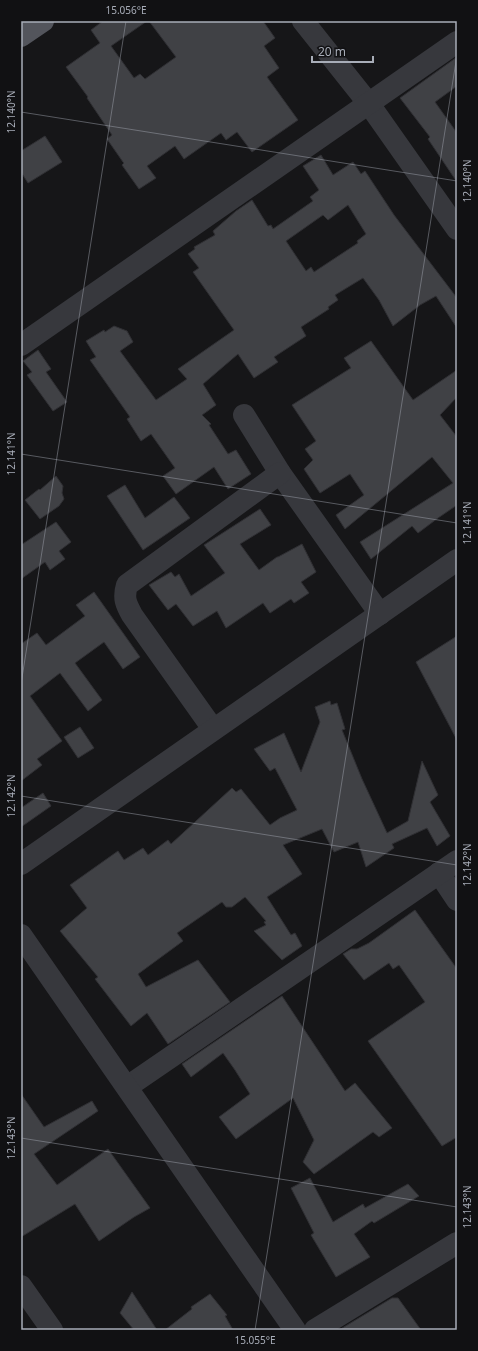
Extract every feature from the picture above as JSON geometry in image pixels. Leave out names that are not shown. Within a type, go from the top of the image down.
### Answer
[{"type":"main road","points":[[21,36],[43,21]]},
{"type":"street","points":[[303,21],[369,104],[457,229]]},
{"type":"street","points":[[21,345],[457,42]]},
{"type":"street","points":[[244,415],[280,473],[380,614]]},
{"type":"street","points":[[213,729],[132,615],[127,606],[124,594],[127,585],[280,473]]},
{"type":"street","points":[[21,864],[457,560]]},
{"type":"street","points":[[127,1087],[448,867],[457,900]]},
{"type":"street","points":[[21,935],[295,1330]]},
{"type":"street","points":[[315,1330],[457,1243]]},
{"type":"street","points":[[21,1286],[52,1330]]},
{"type":"building","points":[[103,21],[147,21],[111,46],[134,78],[140,74],[145,79],[176,57],[149,21],[263,21],[275,38],[264,46],[279,68],[267,77],[298,120],[252,152],[237,132],[226,140],[221,133],[184,159],[175,146],[147,166],[156,178],[139,189],[122,165],[124,163],[107,139],[112,135],[87,98],[88,97],[66,67],[100,43],[91,30]]},
{"type":"building","points":[[457,57],[457,86],[435,102],[457,133],[457,182],[428,139],[430,137],[400,98]]},
{"type":"building","points":[[45,136],[62,162],[28,183],[21,172],[21,151]]},
{"type":"building","points":[[321,155],[333,175],[353,162],[361,174],[365,171],[394,215],[457,298],[457,328],[436,296],[420,305],[393,326],[379,300],[363,278],[335,295],[338,300],[328,307],[329,309],[301,327],[306,336],[274,357],[278,362],[254,378],[238,354],[203,384],[216,405],[202,415],[211,424],[209,425],[228,454],[236,450],[251,474],[228,489],[214,467],[176,494],[163,476],[175,468],[151,434],[141,441],[127,419],[130,417],[90,360],[96,357],[86,341],[114,326],[127,331],[133,342],[120,351],[156,400],[187,379],[178,369],[234,330],[193,272],[199,268],[188,254],[195,249],[194,247],[215,235],[213,231],[236,211],[252,200],[268,226],[271,225],[273,229],[313,201],[310,197],[319,190],[303,166]],"holes":[[[348,205],[366,234],[357,241],[358,243],[314,272],[311,267],[306,271],[286,241],[323,215],[328,220]]]},
{"type":"building","points":[[371,341],[413,400],[457,370],[457,397],[440,415],[457,437],[457,505],[418,533],[412,526],[371,559],[360,542],[453,483],[432,457],[345,529],[336,515],[364,495],[350,474],[320,493],[304,469],[313,460],[305,449],[316,441],[292,405],[351,368],[344,358]]},
{"type":"building","points":[[38,350],[51,369],[46,372],[67,402],[53,411],[27,375],[32,372],[23,361]]},
{"type":"building","points":[[56,476],[63,486],[62,493],[64,499],[59,506],[40,519],[25,500],[39,489],[40,490]]},
{"type":"building","points":[[125,485],[145,518],[174,497],[190,518],[143,550],[107,496]]},
{"type":"building","points":[[260,509],[271,525],[240,544],[259,570],[277,557],[302,544],[316,572],[301,582],[309,593],[294,603],[291,599],[270,613],[263,603],[226,628],[217,611],[193,626],[176,604],[168,610],[149,585],[171,572],[175,577],[179,574],[191,596],[225,573],[204,545]]},
{"type":"building","points":[[56,522],[71,542],[59,551],[65,559],[50,570],[45,562],[21,579],[21,545]]},
{"type":"building","points":[[94,592],[140,657],[123,669],[104,642],[75,663],[102,700],[88,711],[60,673],[30,696],[62,741],[37,759],[42,765],[21,781],[21,644],[37,633],[46,645],[85,616],[76,605]]},
{"type":"building","points":[[457,636],[457,740],[416,662]]},
{"type":"building","points":[[330,701],[331,705],[337,703],[345,729],[342,730],[362,779],[387,833],[408,821],[422,761],[438,795],[430,802],[450,836],[437,846],[427,828],[392,844],[394,848],[366,867],[358,842],[334,852],[322,829],[283,845],[302,874],[267,897],[291,935],[295,933],[302,946],[282,960],[254,931],[266,925],[264,922],[266,921],[245,897],[232,907],[226,907],[222,902],[177,933],[183,941],[138,974],[146,987],[198,960],[230,1002],[168,1044],[147,1013],[131,1026],[95,979],[98,977],[60,931],[87,908],[70,885],[118,851],[124,860],[143,848],[148,855],[168,840],[171,844],[232,788],[236,792],[241,789],[270,825],[280,818],[297,810],[275,768],[270,771],[254,749],[284,733],[301,772],[320,722],[315,707]]},
{"type":"building","points":[[80,727],[94,748],[78,758],[64,737]]},
{"type":"building","points":[[43,793],[51,806],[21,827],[21,808]]},
{"type":"building","points":[[415,910],[457,969],[457,1137],[442,1146],[368,1041],[425,1002],[399,965],[393,969],[389,963],[364,980],[343,954],[351,949],[357,949],[369,943]]},
{"type":"building","points":[[282,996],[345,1091],[355,1083],[392,1128],[379,1137],[373,1132],[314,1174],[303,1162],[314,1140],[293,1098],[236,1139],[219,1117],[250,1094],[223,1053],[191,1077],[182,1064]]},
{"type":"building","points":[[21,1094],[44,1127],[92,1101],[98,1111],[34,1154],[57,1185],[108,1149],[150,1208],[99,1241],[75,1204],[21,1237]]},
{"type":"building","points":[[310,1178],[333,1222],[363,1204],[365,1208],[408,1184],[419,1196],[374,1223],[372,1221],[354,1234],[370,1257],[336,1277],[311,1235],[314,1233],[291,1188]]},
{"type":"building","points":[[132,1292],[157,1330],[134,1330],[120,1313]]},
{"type":"building","points":[[210,1294],[227,1315],[225,1316],[233,1330],[165,1330],[192,1309],[191,1307]]},
{"type":"building","points":[[392,1298],[398,1298],[421,1330],[339,1330]]}]
